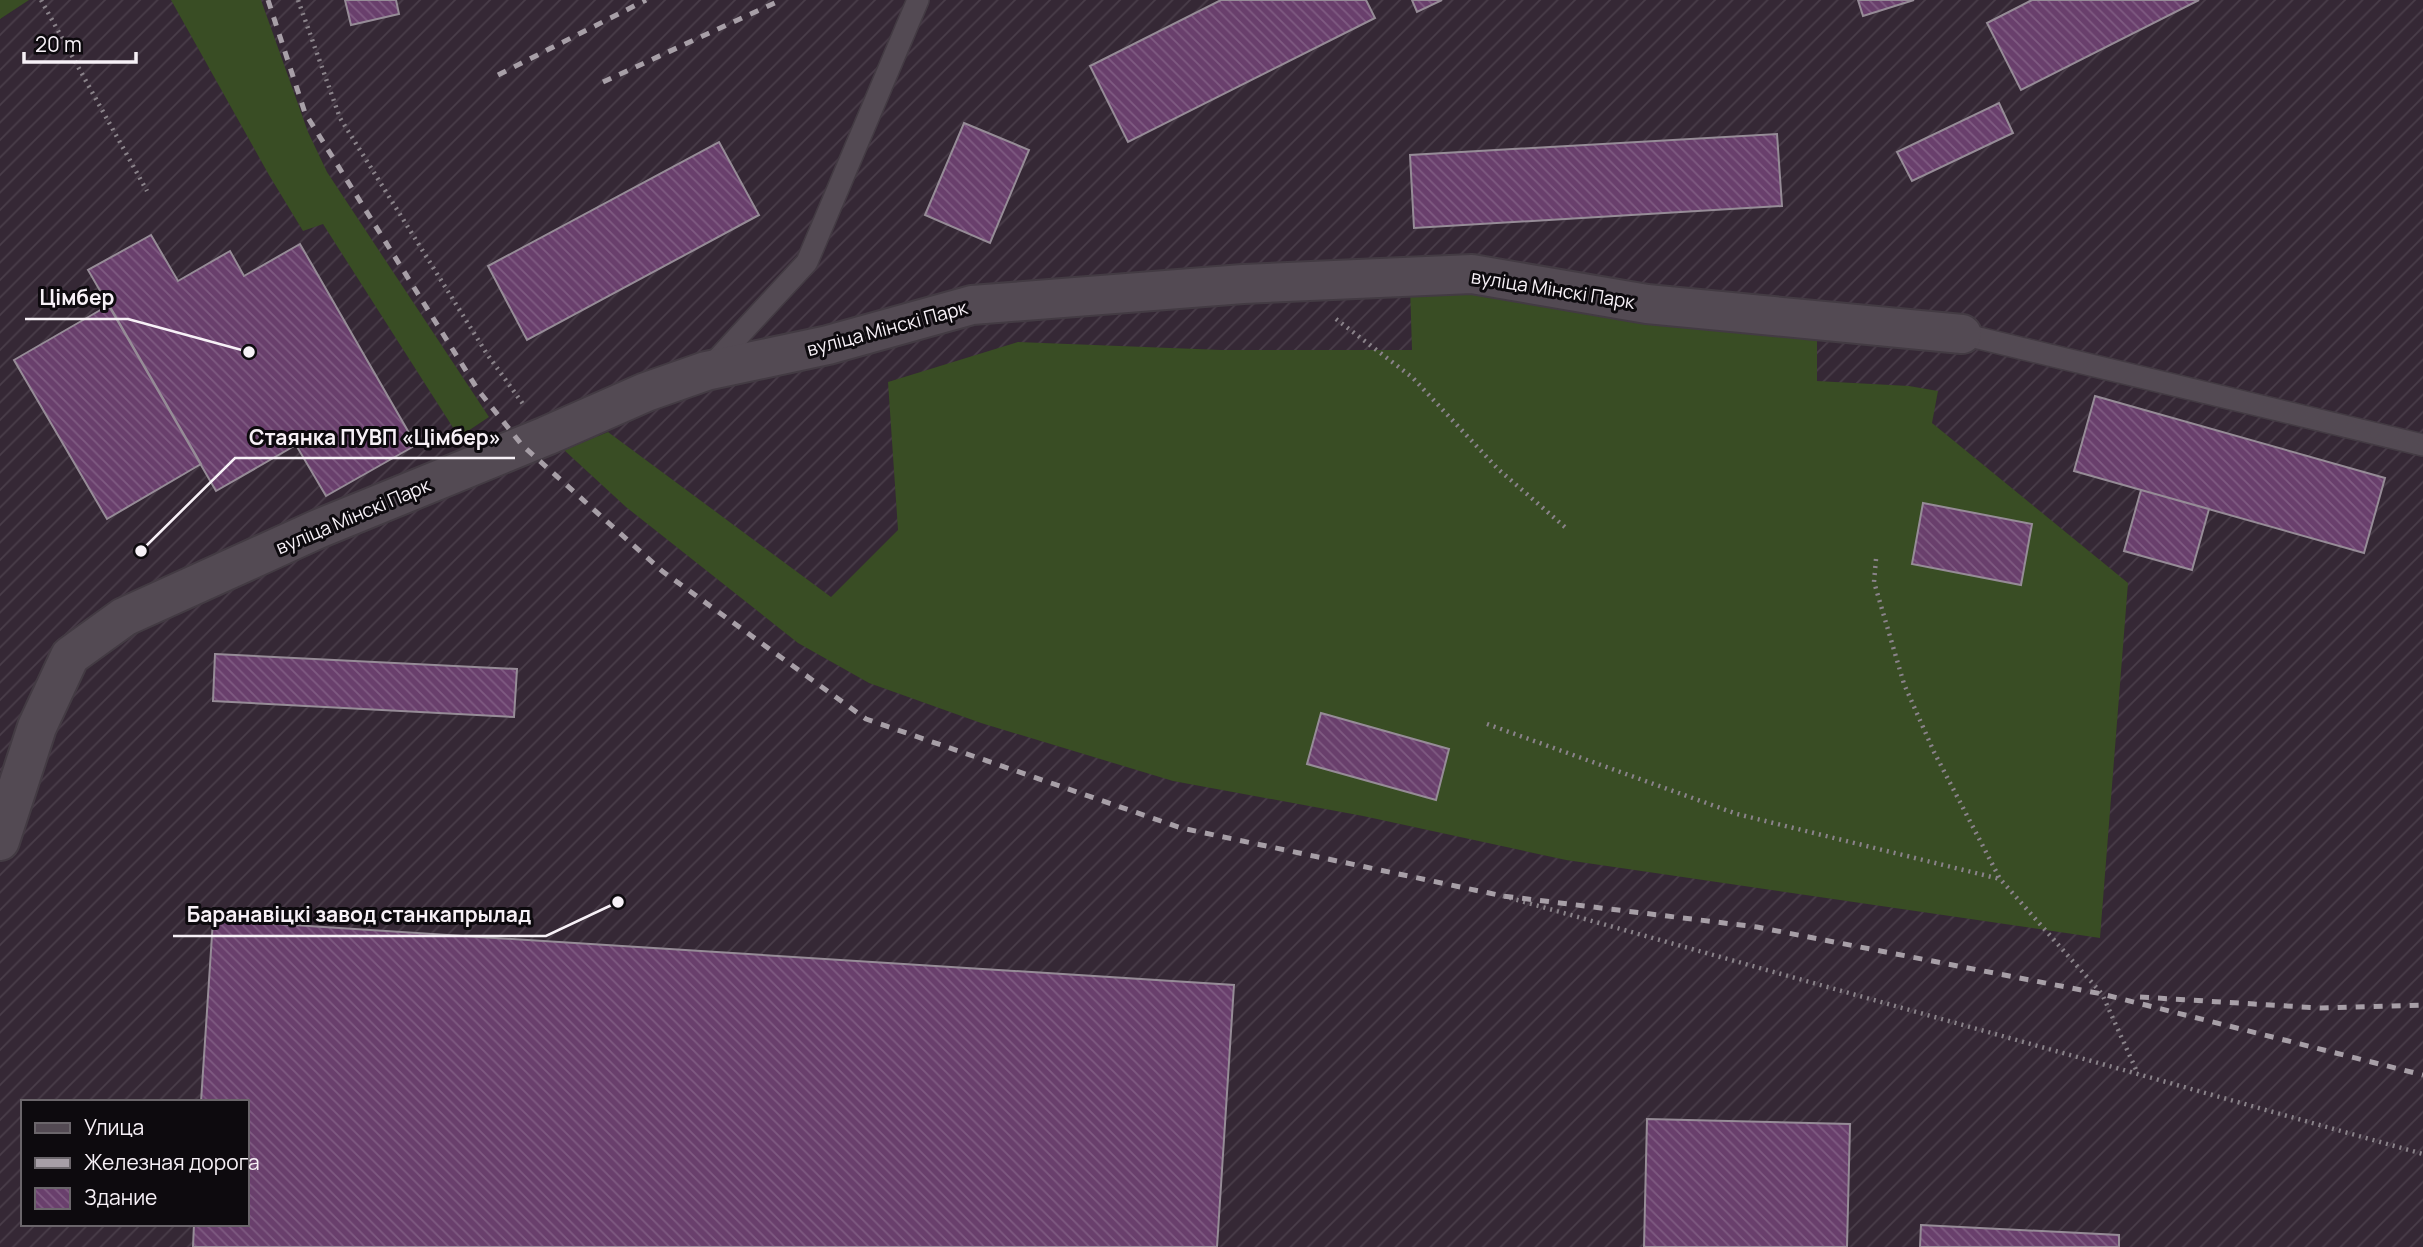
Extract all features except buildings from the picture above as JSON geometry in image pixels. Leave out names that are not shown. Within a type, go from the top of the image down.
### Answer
[{"type":"street","name":"вуліца Мінскі Парк","points":[[0,841],[37,727],[70,656],[124,617],[318,529],[646,392],[706,371],[828,345],[972,305],[1243,285],[1472,274],[1647,303],[1962,334]]},
{"type":"lane","points":[[706,371],[807,262],[918,0]]},
{"type":"lane","points":[[1962,334],[2423,445]]},
{"type":"path","points":[[41,0],[148,191]]},
{"type":"path","points":[[298,0],[340,118],[487,354],[546,436]]},
{"type":"path","points":[[1335,318],[1413,378],[1498,469],[1566,528]]},
{"type":"path","points":[[1875,559],[1874,582],[1904,684],[1934,752],[2000,880],[2102,994],[2138,1074]]},
{"type":"path","points":[[1487,724],[1737,814],[2000,880]]},
{"type":"path","points":[[1503,896],[2423,1154]]},
{"type":"shaded area","points":[[6,0],[2423,0],[2423,1247],[0,1247],[0,3]]},
{"type":"green space","points":[[0,0],[29,0],[0,19]]},
{"type":"green space","points":[[171,0],[261,0],[308,132],[327,172],[489,417],[459,437],[323,224],[303,231]]},
{"type":"green space","points":[[1410,286],[1817,328],[1817,381],[1909,386],[1938,391],[1932,423],[2128,583],[2100,938],[1566,860],[1363,816],[1173,781],[981,723],[869,683],[798,643],[626,507],[564,450],[608,432],[831,597],[898,530],[888,382],[1018,342],[1222,350],[1412,350]]},
{"type":"railway","points":[[268,0],[305,113],[478,390],[522,445],[662,571],[866,719],[1181,828],[1503,896],[1757,927],[2102,994],[2423,1075]]},
{"type":"railway","points":[[498,75],[646,0]]},
{"type":"railway","points":[[603,82],[781,0]]},
{"type":"railway","points":[[2140,997],[2320,1008],[2423,1005]]},
{"type":"place","name":"Цімбер","points":[[249,352]]},
{"type":"place","name":"Стаянка ПУВП «Цімбер»","points":[[141,551]]},
{"type":"place","name":"Баранавіцкі завод станкапрылад","points":[[618,902]]}]
